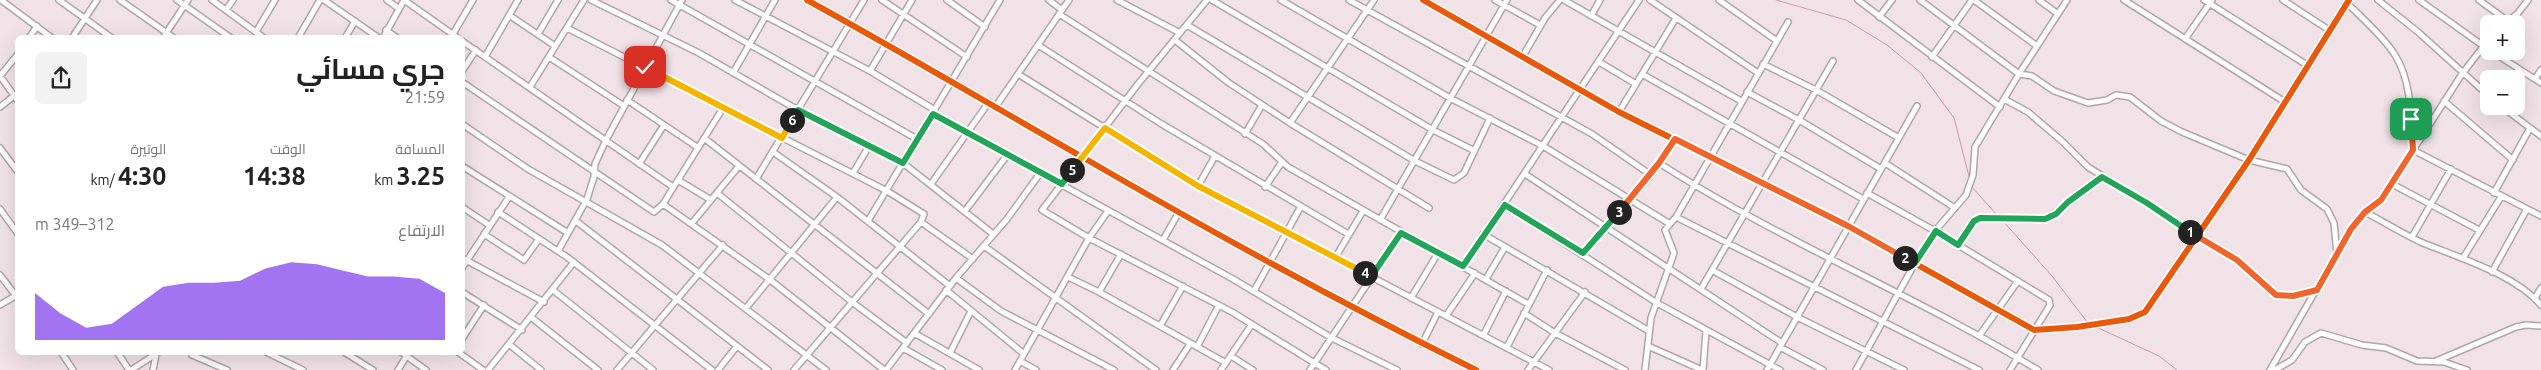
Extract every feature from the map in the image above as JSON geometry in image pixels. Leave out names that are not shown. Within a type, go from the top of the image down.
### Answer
[{"type":"street","points":[[1,0],[48,35]]},
{"type":"street","points":[[60,0],[108,35]]},
{"type":"street","points":[[74,35],[97,0]]},
{"type":"street","points":[[120,0],[170,35]]},
{"type":"street","points":[[177,0],[186,3],[227,35]]},
{"type":"street","points":[[212,0],[260,35]]},
{"type":"street","points":[[226,10],[233,0]]},
{"type":"street","points":[[256,32],[275,0]]},
{"type":"street","points":[[300,35],[322,0],[375,35]]},
{"type":"street","points":[[387,0],[398,8]]},
{"type":"street","points":[[384,35],[404,0],[454,35]]},
{"type":"street","points":[[456,35],[473,0]]},
{"type":"street","points":[[485,57],[518,0]]},
{"type":"street","points":[[538,34],[558,0]]},
{"type":"street","points":[[530,87],[584,0]]},
{"type":"street","points":[[591,0],[663,35],[798,110],[903,163],[993,234]]},
{"type":"street","points":[[670,0],[681,2],[750,44],[917,139]]},
{"type":"street","points":[[735,0],[870,71],[934,112],[1254,291],[1332,338],[1397,370]]},
{"type":"street","points":[[733,73],[775,0]]},
{"type":"street","points":[[807,0],[886,43],[1083,158],[1352,308],[1468,368],[1476,370]]},
{"type":"street","points":[[756,179],[864,0]]},
{"type":"street","points":[[882,0],[967,57]]},
{"type":"street","points":[[870,71],[912,0]]},
{"type":"street","points":[[947,0],[985,26]]},
{"type":"street","points":[[868,221],[1000,0]]},
{"type":"street","points":[[1049,0],[1060,12],[1263,144],[1282,162],[1401,233],[1528,304]]},
{"type":"street","points":[[996,106],[1069,0]]},
{"type":"street","points":[[1117,0],[1180,33]]},
{"type":"street","points":[[1199,0],[1206,2],[1126,100],[1042,210],[1089,238],[1219,305],[1326,370]]},
{"type":"street","points":[[1212,0],[1433,130],[1473,150]]},
{"type":"street","points":[[1281,0],[1450,98],[1543,146],[1631,198],[1670,224]]},
{"type":"street","points":[[1350,0],[1615,148],[1650,175]]},
{"type":"street","points":[[1290,123],[1374,0]]},
{"type":"street","points":[[1423,0],[1579,90],[1848,226],[2034,330],[2077,327],[2129,319],[2145,312],[2195,236],[2249,160],[2348,2],[2394,54],[2400,66],[2410,103],[2413,150]]},
{"type":"street","points":[[1495,0],[1505,2],[1540,25]]},
{"type":"street","points":[[1523,56],[1540,25],[1560,0]]},
{"type":"street","points":[[1564,0],[1741,101]]},
{"type":"street","points":[[1591,16],[1600,0]]},
{"type":"street","points":[[1463,266],[1579,90],[1619,33],[1639,0]]},
{"type":"street","points":[[1650,0],[1758,73]]},
{"type":"street","points":[[1719,0],[1777,41]]},
{"type":"street","points":[[1858,0],[2000,107]]},
{"type":"street","points":[[1879,17],[1892,0]]},
{"type":"street","points":[[1920,0],[2019,74],[2032,76],[2054,91],[2088,104],[2108,100],[2116,95],[2130,97],[2161,121],[2182,132],[2224,147],[2249,160],[2288,169],[2301,190],[2327,209],[2334,223],[2337,254]]},
{"type":"street","points":[[1932,57],[1973,0],[2037,46]]},
{"type":"street","points":[[2039,0],[2058,14]]},
{"type":"street","points":[[1856,370],[1915,263],[1936,231],[1970,186],[1975,147],[2067,0]]},
{"type":"street","points":[[2124,0],[2285,102]]},
{"type":"street","points":[[2204,0],[2211,2],[2307,65]]},
{"type":"street","points":[[2283,0],[2329,30]]},
{"type":"street","points":[[2378,0],[2418,32],[2480,89]]},
{"type":"street","points":[[2419,0],[2480,44]]},
{"type":"street","points":[[2479,0],[2497,15]]},
{"type":"street","points":[[2514,15],[2528,0]]},
{"type":"street","points":[[558,251],[586,203],[595,173],[595,164],[606,140],[681,2]]},
{"type":"street","points":[[1380,220],[1505,2]]},
{"type":"street","points":[[2186,39],[2211,2]]},
{"type":"street","points":[[164,35],[186,3]]},
{"type":"street","points":[[510,15],[555,46]]},
{"type":"street","points":[[1620,112],[1676,18]]},
{"type":"street","points":[[347,35],[355,21]]},
{"type":"street","points":[[1645,370],[1649,331],[1674,253],[1665,230],[1676,217],[1788,22]]},
{"type":"street","points":[[1187,25],[1415,161],[1454,180],[1464,172],[1490,118]]},
{"type":"street","points":[[31,35],[37,26]]},
{"type":"street","points":[[567,28],[887,190],[924,214],[921,222],[877,275],[794,370]]},
{"type":"street","points":[[386,30],[393,35]]},
{"type":"street","points":[[1175,40],[1229,83],[1262,105],[1429,208]]},
{"type":"street","points":[[465,43],[673,187]]},
{"type":"street","points":[[1038,45],[1214,156],[1300,208],[1348,234]]},
{"type":"street","points":[[465,66],[476,50]]},
{"type":"street","points":[[2270,370],[2351,229],[2365,212],[2381,200],[2444,101],[2480,50]]},
{"type":"street","points":[[15,57],[0,76],[15,97]]},
{"type":"street","points":[[549,57],[624,106]]},
{"type":"street","points":[[2504,60],[2541,83]]},
{"type":"street","points":[[1701,289],[1833,61]]},
{"type":"street","points":[[1599,62],[1636,84]]},
{"type":"street","points":[[1763,64],[1816,90],[1899,138]]},
{"type":"street","points":[[2535,79],[2541,70]]},
{"type":"street","points":[[1018,74],[1198,186],[1550,370]]},
{"type":"street","points":[[1642,74],[1863,199]]},
{"type":"street","points":[[465,84],[651,211],[656,211],[663,204],[723,108]]},
{"type":"street","points":[[1747,92],[1799,120],[1881,169]]},
{"type":"street","points":[[0,107],[15,99]]},
{"type":"street","points":[[2004,99],[2028,112],[2063,142],[2088,167],[2147,203],[2195,236],[2237,260],[2276,295],[2293,296],[2317,290]]},
{"type":"street","points":[[627,100],[698,148]]},
{"type":"street","points":[[2444,101],[2513,160]]},
{"type":"street","points":[[931,184],[989,102]]},
{"type":"street","points":[[1245,134],[1262,105]]},
{"type":"street","points":[[1769,367],[1917,106]]},
{"type":"street","points":[[2513,115],[2541,136]]},
{"type":"street","points":[[640,164],[664,125]]},
{"type":"street","points":[[465,126],[528,169],[662,245],[826,370]]},
{"type":"street","points":[[2494,193],[2530,128]]},
{"type":"street","points":[[704,138],[929,314]]},
{"type":"street","points":[[1583,253],[1650,175],[1675,139]]},
{"type":"street","points":[[853,173],[869,146]]},
{"type":"street","points":[[0,148],[15,168]]},
{"type":"street","points":[[2413,150],[2541,216]]},
{"type":"street","points":[[773,152],[837,197],[900,246],[971,311],[1024,354]]},
{"type":"street","points":[[966,211],[1008,154]]},
{"type":"street","points":[[1198,186],[1214,156]]},
{"type":"street","points":[[1265,187],[1282,162]]},
{"type":"street","points":[[1885,162],[1955,208]]},
{"type":"street","points":[[1659,163],[1693,185],[1898,292],[2038,370]]},
{"type":"street","points":[[692,223],[739,166]]},
{"type":"street","points":[[465,168],[568,233]]},
{"type":"street","points":[[2412,237],[2451,169]]},
{"type":"street","points":[[663,204],[769,279],[829,328],[885,370],[956,278],[1007,219],[1041,172]]},
{"type":"street","points":[[1525,174],[1670,268],[1781,345],[1823,370]]},
{"type":"street","points":[[1958,245],[1974,221],[1992,217],[2016,221],[2045,219],[2056,214],[2068,202],[2102,177]]},
{"type":"street","points":[[678,180],[711,200]]},
{"type":"street","points":[[2392,184],[2479,230]]},
{"type":"street","points":[[1867,193],[1936,231],[2051,303],[2010,370]]},
{"type":"street","points":[[717,194],[852,302],[907,342]]},
{"type":"street","points":[[2463,258],[2501,196]]},
{"type":"street","points":[[509,197],[465,260],[544,302]]},
{"type":"street","points":[[746,308],[837,197]]},
{"type":"street","points":[[1505,205],[1583,253],[1657,303],[1769,367],[1780,370]]},
{"type":"street","points":[[1254,291],[1300,208]]},
{"type":"street","points":[[0,209],[15,230]]},
{"type":"street","points":[[465,209],[490,225]]},
{"type":"street","points":[[1015,370],[1089,238],[1108,210]]},
{"type":"street","points":[[2492,272],[2527,210]]},
{"type":"street","points":[[1335,258],[1363,211]]},
{"type":"street","points":[[498,212],[574,262],[712,370]]},
{"type":"street","points":[[1163,240],[1179,212]]},
{"type":"street","points":[[2365,212],[2412,237],[2492,272],[2535,298],[2541,305]]},
{"type":"street","points":[[1676,217],[1729,242],[1979,370]]},
{"type":"street","points":[[576,221],[768,370]]},
{"type":"street","points":[[921,222],[973,259]]},
{"type":"street","points":[[1310,370],[1401,233]]},
{"type":"street","points":[[484,234],[524,260],[539,239]]},
{"type":"street","points":[[1483,234],[1649,331]]},
{"type":"street","points":[[618,370],[723,245]]},
{"type":"street","points":[[984,246],[1156,370]]},
{"type":"street","points":[[1486,279],[1505,247]]},
{"type":"street","points":[[1410,298],[1438,253]]},
{"type":"street","points":[[1100,292],[1121,254]]},
{"type":"street","points":[[488,370],[510,346],[574,262]]},
{"type":"street","points":[[1507,347],[1546,270]]},
{"type":"street","points":[[1712,270],[1797,317],[1904,370]]},
{"type":"street","points":[[1446,316],[1475,273]]},
{"type":"street","points":[[0,275],[15,293]]},
{"type":"street","points":[[1068,277],[1100,292],[1226,363]]},
{"type":"street","points":[[956,278],[997,308],[1114,370]]},
{"type":"street","points":[[1980,336],[2018,281]]},
{"type":"street","points":[[1160,326],[1183,286]]},
{"type":"street","points":[[2535,298],[2541,288]]},
{"type":"street","points":[[553,290],[653,370]]},
{"type":"street","points":[[1484,334],[1506,291]]},
{"type":"street","points":[[1528,370],[1585,292]]},
{"type":"street","points":[[465,294],[522,330]]},
{"type":"street","points":[[0,305],[15,296]]},
{"type":"street","points":[[465,334],[484,305]]},
{"type":"street","points":[[1197,347],[1219,305]]},
{"type":"street","points":[[950,353],[971,311]]},
{"type":"street","points":[[1422,344],[1438,312]]},
{"type":"street","points":[[1524,313],[1555,333],[1625,370]]},
{"type":"street","points":[[532,318],[598,370]]},
{"type":"street","points":[[1221,370],[1252,324]]},
{"type":"street","points":[[2435,361],[2516,327],[2534,324],[2541,326]]},
{"type":"street","points":[[1648,346],[1703,370],[1706,331]]},
{"type":"street","points":[[914,333],[979,370]]},
{"type":"street","points":[[2275,370],[2292,360],[2305,342],[2321,333],[2362,345],[2386,348],[2417,361],[2435,361],[2467,370]]},
{"type":"street","points":[[1172,370],[1190,344]]},
{"type":"street","points":[[510,346],[541,370]]},
{"type":"street","points":[[718,370],[737,346]]},
{"type":"street","points":[[903,348],[942,370]]},
{"type":"street","points":[[63,355],[73,370]]},
{"type":"street","points":[[119,355],[130,370],[156,355]]},
{"type":"street","points":[[153,370],[158,355]]},
{"type":"street","points":[[192,355],[227,370]]},
{"type":"street","points":[[272,355],[303,370]]},
{"type":"street","points":[[349,355],[373,370]]},
{"type":"street","points":[[398,370],[406,355]]},
{"type":"street","points":[[407,355],[426,370]]},
{"type":"street","points":[[462,355],[482,370]]},
{"type":"street","points":[[1231,356],[1253,370]]},
{"type":"street","points":[[1020,361],[1036,370]]},
{"type":"waterway","points":[[1776,0],[1846,20],[1887,45],[1921,73],[1954,118],[1970,180]]},
{"type":"waterway","points":[[1971,186],[1998,216]]},
{"type":"waterway","points":[[2003,221],[2052,276],[2088,323]]},
{"type":"waterway","points":[[2094,326],[2159,356],[2177,370]]},
{"type":"cycle path","points":[[807,0],[1230,241],[1377,320],[1476,370]]},
{"type":"cycle path","points":[[1423,0],[1619,112],[1848,226],[2034,330],[2077,327],[2129,319],[2145,312],[2249,160],[2349,0]]},
{"type":"route","points":[[645,67],[782,138],[798,110],[903,163],[933,114],[1062,184],[1105,128],[1198,186],[1371,277],[1401,233],[1463,266],[1483,234],[1505,205],[1583,253],[1650,175],[1675,139],[1848,226],[1915,263],[1936,231],[1958,245],[1968,228],[1974,221],[1980,218],[1992,217],[2016,221],[2045,219],[2056,214],[2068,202],[2102,177],[2147,203],[2195,236],[2224,251],[2249,269],[2276,295],[2293,296],[2317,290],[2358,219],[2381,200],[2413,150],[2411,119]]}]
